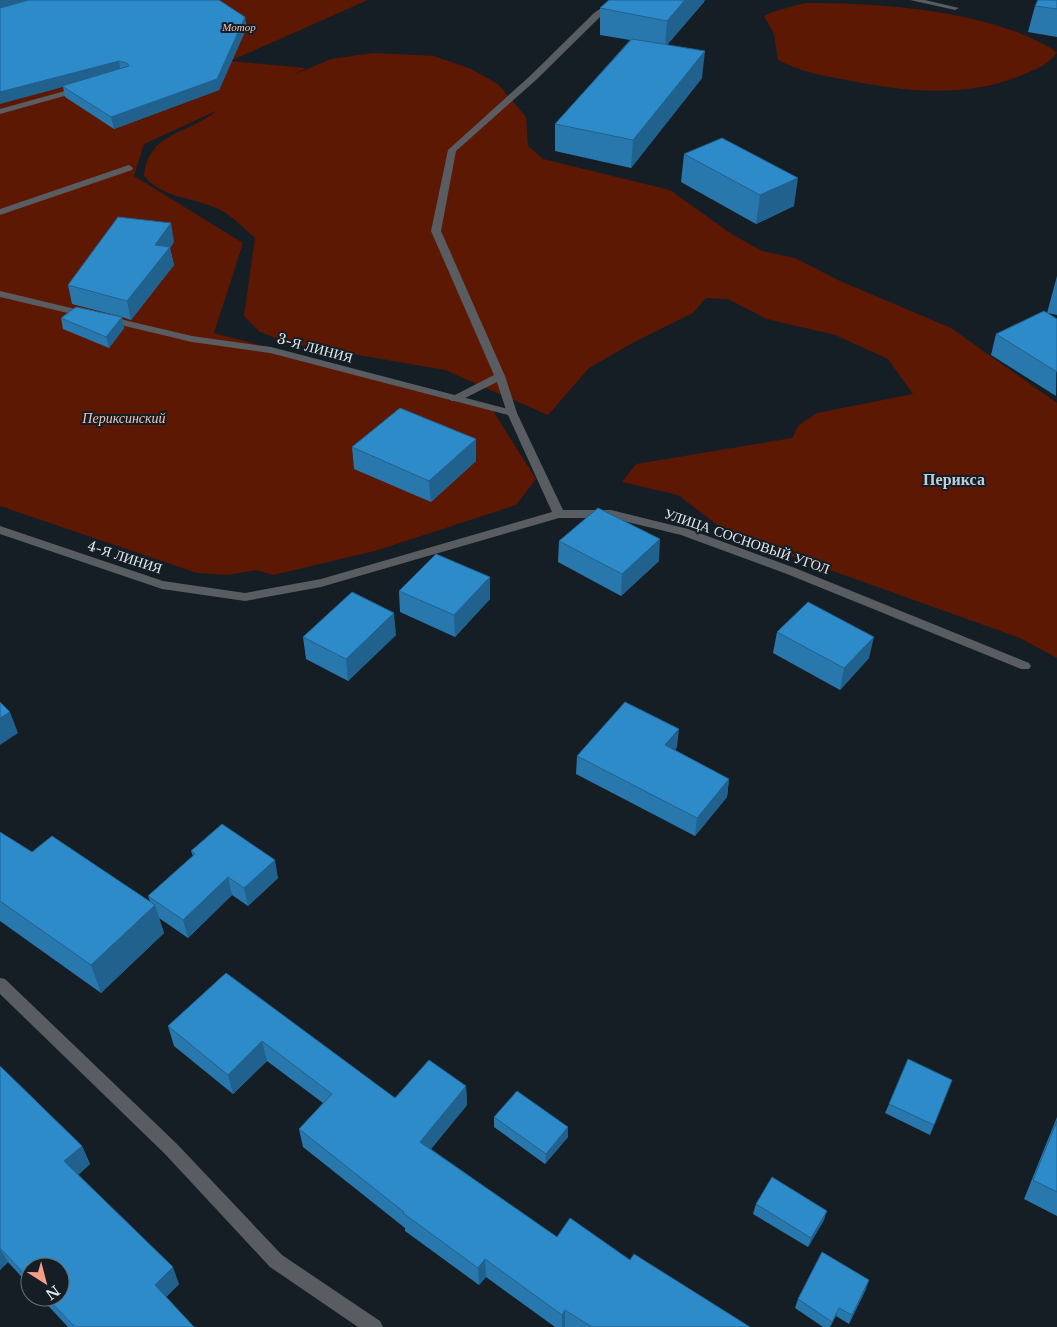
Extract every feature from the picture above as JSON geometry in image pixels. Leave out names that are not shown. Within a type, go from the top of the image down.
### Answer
[{"type":"street","points":[[559,514],[512,413],[500,376],[436,231],[452,150],[532,78],[597,15],[618,0]]},
{"type":"street","points":[[914,0],[955,8]]},
{"type":"street","points":[[0,112],[86,87]]},
{"type":"street","points":[[0,212],[129,168]]},
{"type":"street","name":"3-Я ЛИНИЯ","points":[[0,294],[192,339],[271,350],[455,400],[512,413]]},
{"type":"street","points":[[455,400],[500,376]]},
{"type":"street","name":"УЛИЦА СОСНОВЫЙ УГОЛ","points":[[245,597],[331,580],[559,514],[610,514],[684,532],[791,570],[1025,666]]},
{"type":"street","name":"4-Я ЛИНИЯ","points":[[0,530],[162,585],[245,597]]},
{"type":"street","points":[[0,984],[171,1149],[276,1261],[374,1327]]},
{"type":"green space","points":[[0,0],[368,0],[230,61],[306,68],[293,75],[331,59],[373,53],[434,56],[471,69],[498,84],[526,117],[528,146],[543,159],[670,190],[730,233],[762,251],[795,258],[840,281],[951,328],[1057,403],[1057,658],[1020,638],[729,534],[678,495],[622,482],[636,464],[792,438],[799,425],[817,413],[913,394],[888,359],[835,335],[767,319],[728,299],[706,298],[693,313],[636,341],[589,368],[548,415],[445,370],[289,343],[260,332],[244,316],[255,238],[222,211],[213,206],[161,190],[144,176],[147,161],[153,150],[171,136],[205,119],[216,111],[144,144],[134,176],[243,243],[214,333],[490,406],[536,479],[516,505],[375,551],[273,575],[256,570],[228,575],[197,573],[0,506]]},
{"type":"green space","points":[[805,3],[901,7],[969,18],[1031,38],[1057,52],[1040,67],[1027,73],[983,87],[960,90],[938,91],[892,88],[828,76],[803,70],[778,60],[774,34],[764,16]]},
{"type":"building","points":[[29,0],[219,0],[245,17],[217,79],[111,117],[62,86],[129,66],[127,63],[119,61],[0,92],[0,8]]},
{"type":"building","points":[[609,0],[685,0],[667,21],[600,8]]},
{"type":"building","points":[[1038,0],[1057,0],[1057,9],[1035,6]]},
{"type":"building","points":[[632,39],[705,51],[633,140],[555,124]]},
{"type":"building","points":[[722,138],[798,178],[760,195],[684,154]]},
{"type":"building","points":[[118,217],[171,223],[155,245],[170,247],[127,301],[68,285]]},
{"type":"building","points":[[76,307],[122,317],[106,337],[61,318]]},
{"type":"building","points":[[1044,311],[1057,319],[1057,372],[996,334]]},
{"type":"building","points":[[400,408],[476,439],[429,481],[352,447]]},
{"type":"building","points":[[598,508],[660,539],[622,574],[559,541]]},
{"type":"building","points":[[436,554],[490,577],[454,615],[399,591]]},
{"type":"building","points":[[352,592],[394,613],[346,659],[303,637]]},
{"type":"building","points":[[808,602],[874,637],[844,668],[777,632]]},
{"type":"building","points":[[0,702],[10,712],[0,718]]},
{"type":"building","points":[[625,702],[679,729],[665,745],[729,779],[697,818],[577,756]]},
{"type":"building","points":[[222,824],[275,860],[244,888],[228,877],[183,920],[148,896],[195,854],[191,851]]},
{"type":"building","points":[[0,832],[32,852],[52,836],[155,905],[91,965],[0,901]]},
{"type":"building","points":[[226,973],[395,1098],[429,1060],[466,1086],[420,1142],[557,1237],[570,1218],[630,1260],[634,1254],[750,1327],[592,1327],[565,1310],[562,1315],[485,1259],[478,1268],[403,1213],[299,1129],[332,1094],[262,1041],[228,1075],[168,1026]]},
{"type":"building","points":[[908,1059],[952,1080],[934,1125],[889,1104]]},
{"type":"building","points":[[0,1066],[82,1146],[64,1161],[173,1267],[155,1285],[194,1327],[75,1327],[56,1307],[70,1307],[70,1257],[20,1257],[20,1269],[0,1248]]},
{"type":"building","points":[[517,1091],[568,1127],[546,1154],[494,1117]]},
{"type":"building","points":[[1057,1121],[1057,1192],[1033,1180]]},
{"type":"building","points":[[772,1177],[827,1211],[811,1238],[756,1204]]},
{"type":"building","points":[[822,1252],[869,1280],[852,1315],[839,1308],[832,1322],[798,1299]]},
{"type":"district","name":"Перикса","points":[[954,479]]},
{"type":"park label","name":"Мотор","points":[[239,27]]},
{"type":"park label","name":"Периксинский","points":[[124,418]]}]
